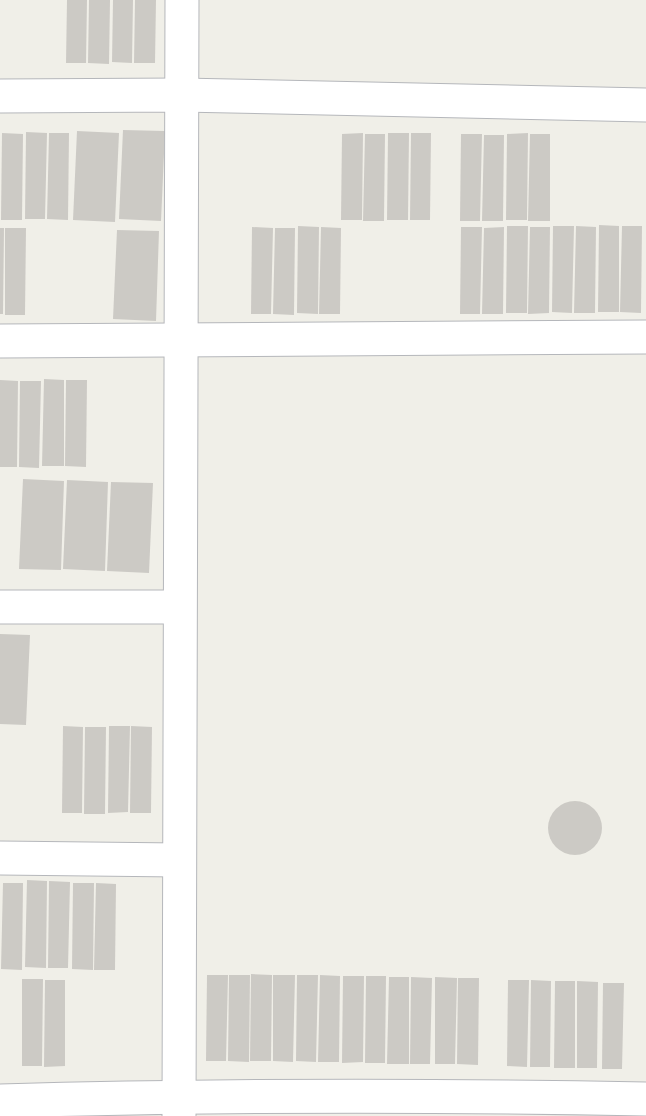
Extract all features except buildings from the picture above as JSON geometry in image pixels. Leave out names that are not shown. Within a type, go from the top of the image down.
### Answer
[{"type":"street","points":[[179,1106],[182,0]]},
{"type":"street","points":[[0,96],[181,95],[646,105]]},
{"type":"street","points":[[0,341],[646,337]]},
{"type":"street","points":[[0,607],[179,607]]},
{"type":"street","points":[[0,858],[179,860]]},
{"type":"street","points":[[0,1101],[179,1106],[429,1105],[646,1099]]}]
